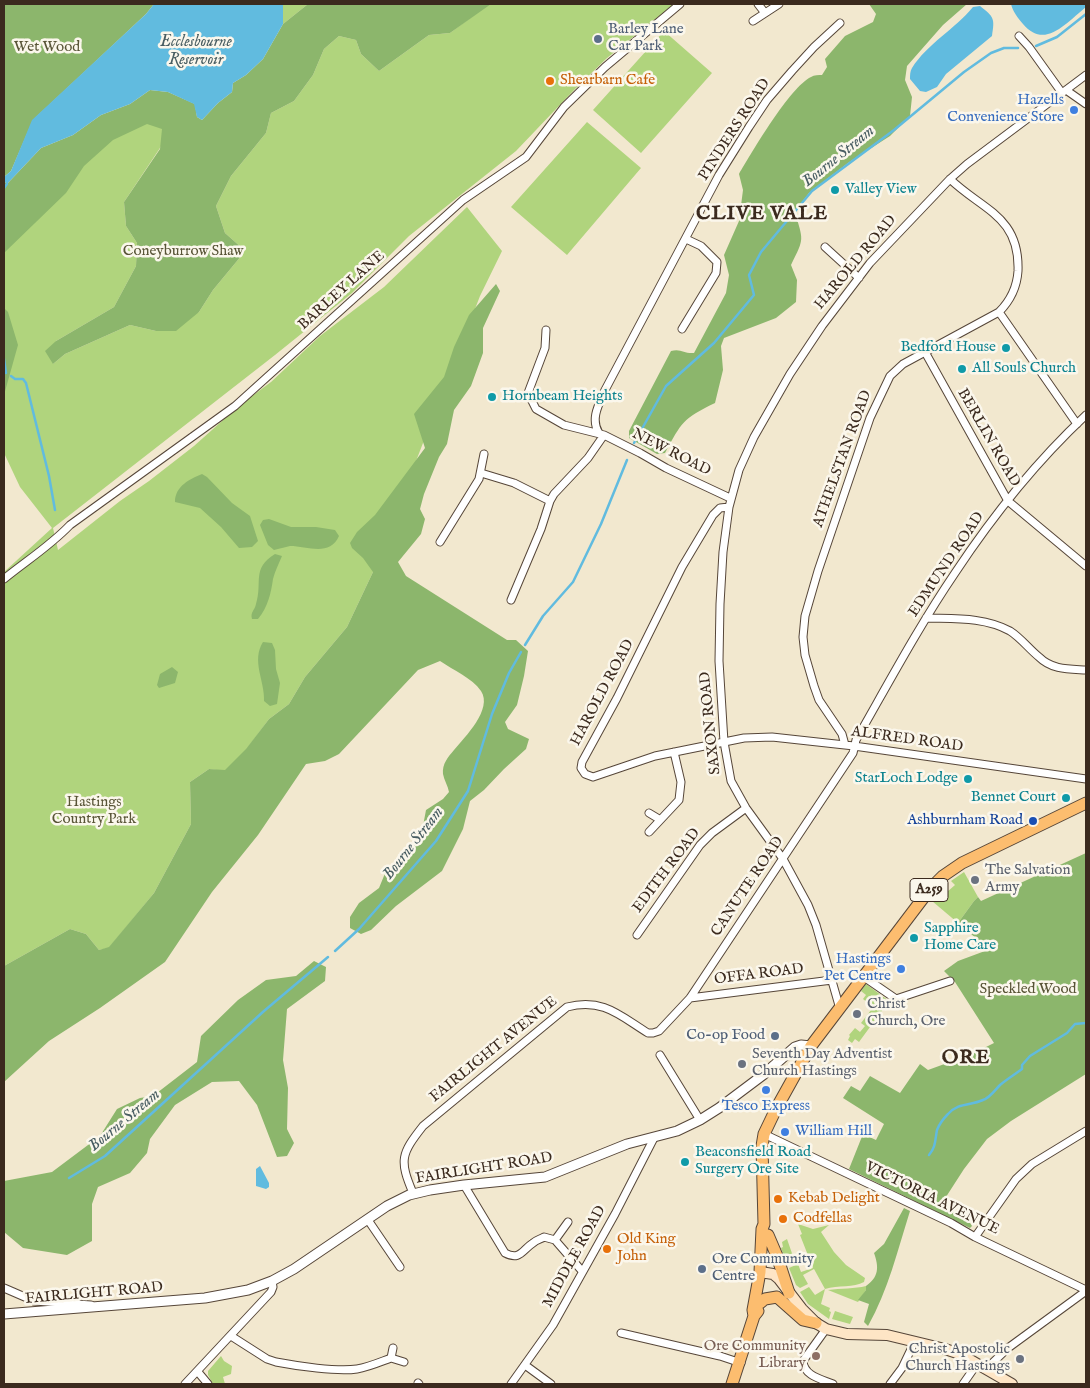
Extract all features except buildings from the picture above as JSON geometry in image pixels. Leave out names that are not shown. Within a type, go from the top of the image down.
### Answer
[{"type":"highway","name":"A259","points":[[732,1384],[760,1303],[766,1230],[761,1155],[764,1134],[811,1046],[930,889],[943,876],[962,863],[1086,803]]},
{"type":"highway","points":[[766,1230],[789,1293]]},
{"type":"highway","name":"A259","points":[[754,1316],[753,1310],[763,1272]]},
{"type":"highway","points":[[760,1303],[765,1299],[777,1297],[803,1320],[821,1326]]},
{"type":"main road","points":[[763,1272],[773,1274],[779,1279],[789,1293],[821,1326],[840,1333],[887,1335],[960,1354],[1012,1384]]},
{"type":"street","name":"BARLEY LANE","points":[[4,579],[55,540],[70,525],[235,406],[463,200],[526,157],[564,107],[605,67],[680,4]]},
{"type":"street","points":[[758,4],[765,13]]},
{"type":"street","points":[[753,21],[779,4]]},
{"type":"street","name":"PINDERS ROAD","points":[[602,434],[595,427],[598,404],[719,175],[767,100],[814,47],[840,23]]},
{"type":"street","points":[[1019,36],[1064,92],[1086,104]]},
{"type":"street","name":"HAROLD ROAD","points":[[730,498],[739,470],[754,437],[790,374],[822,326],[859,278],[888,244],[950,179],[985,150],[1086,75]]},
{"type":"street","name":"ATHELSTAN ROAD","points":[[845,745],[842,734],[819,700],[814,686],[804,646],[805,616],[818,571],[870,418],[890,376],[903,364],[999,312],[1007,304],[1014,290],[1017,275],[1016,249],[1012,236],[1004,223],[950,179]]},
{"type":"street","points":[[682,329],[716,272],[717,262],[701,246],[686,239]]},
{"type":"street","points":[[825,247],[859,278]]},
{"type":"street","points":[[999,312],[1077,424]]},
{"type":"street","name":"NEW ROAD","points":[[546,330],[545,348],[528,393],[536,409],[564,425],[602,434],[666,468],[730,498]]},
{"type":"street","name":"BERLIN ROAD","points":[[925,352],[994,480],[1008,501],[1086,566]]},
{"type":"street","name":"EDMUND ROAD","points":[[854,746],[926,618],[956,572],[1008,501],[1086,416]]},
{"type":"street","points":[[511,600],[541,529],[550,501],[554,494],[588,458],[602,434]]},
{"type":"street","points":[[440,542],[479,479],[484,454]]},
{"type":"street","points":[[481,472],[514,483],[550,501]]},
{"type":"street","name":"SAXON ROAD","points":[[730,498],[723,552],[719,661],[724,742],[731,781],[746,808],[783,859],[808,905],[816,925],[840,1009]]},
{"type":"street","name":"HAROLD ROAD","points":[[724,742],[655,756],[593,777],[585,774],[581,768],[582,762],[617,698],[682,567],[712,515],[720,508],[729,507]]},
{"type":"street","points":[[926,618],[974,620],[997,626],[1012,632],[1040,659],[1050,665],[1086,670]]},
{"type":"street","name":"ALFRED ROAD","points":[[724,742],[744,738],[772,737],[854,746],[1086,779]]},
{"type":"street","name":"CANUTE ROAD","points":[[653,1034],[659,1031],[690,998],[839,775],[853,753],[854,746]]},
{"type":"street","points":[[649,832],[679,800],[681,782],[674,752]]},
{"type":"street","name":"EDITH ROAD","points":[[637,935],[700,845],[712,833],[746,808]]},
{"type":"street","points":[[649,813],[659,820]]},
{"type":"street","points":[[864,976],[896,1000],[950,982]]},
{"type":"street","name":"OFFA ROAD","points":[[690,998],[832,980]]},
{"type":"street","name":"FAIRLIGHT AVENUE","points":[[413,1194],[404,1166],[404,1155],[408,1144],[423,1126],[567,1007],[582,1003],[596,1004],[611,1010],[653,1034]]},
{"type":"street","name":"FAIRLIGHT ROAD","points":[[4,1314],[213,1297],[248,1290],[272,1281],[387,1206],[413,1194],[464,1185],[546,1177],[627,1144],[654,1138],[677,1130],[700,1120],[719,1108],[756,1080],[790,1050],[801,1045],[811,1046]]},
{"type":"street","points":[[660,1055],[700,1120]]},
{"type":"street","points":[[975,1237],[1016,1179],[1032,1164],[1086,1132]]},
{"type":"street","name":"VICTORIA AVENUE","points":[[764,1134],[1086,1290]]},
{"type":"street","name":"MIDDLE ROAD","points":[[511,1384],[553,1326],[615,1214],[654,1138]]},
{"type":"street","points":[[464,1185],[505,1253],[512,1257],[519,1255],[534,1242],[544,1237],[555,1240],[582,1271]]},
{"type":"street","points":[[368,1220],[400,1268]]},
{"type":"street","points":[[555,1240],[568,1222]]},
{"type":"street","points":[[185,1384],[271,1292],[273,1287],[272,1281]]},
{"type":"street","points":[[4,1288],[34,1301],[101,1306]]},
{"type":"street","points":[[963,1384],[981,1367],[1086,1290]]},
{"type":"street","points":[[821,1326],[802,1361],[803,1367],[807,1372],[833,1384]]},
{"type":"street","points":[[620,1333],[720,1356],[740,1363]]},
{"type":"street","points":[[231,1336],[267,1359],[292,1365],[355,1369],[391,1358],[404,1362]]},
{"type":"street","points":[[890,1384],[902,1368],[915,1341]]},
{"type":"street","points":[[391,1358],[393,1348]]},
{"type":"street","points":[[525,1364],[551,1384]]},
{"type":"street","points":[[198,1372],[208,1384]]},
{"type":"green space","name":"Wet Wood","points":[[4,4],[154,4],[146,14],[33,120],[11,171],[4,177]]},
{"type":"green space","points":[[283,4],[308,4],[283,24]]},
{"type":"green space","name":"Coneyburrow Shaw","points":[[308,4],[491,4],[450,33],[429,35],[379,71],[361,54],[356,40],[339,36],[324,49],[313,75],[294,101],[271,113],[266,133],[231,176],[216,206],[225,233],[242,248],[242,255],[213,290],[199,312],[176,331],[156,331],[130,325],[65,354],[53,364],[45,351],[56,341],[114,307],[136,266],[137,243],[126,226],[124,202],[160,149],[162,129],[147,124],[113,140],[84,166],[66,193],[4,253],[4,181],[7,184],[41,148],[73,135],[101,115],[130,104],[150,90],[168,92],[195,104],[197,117],[202,120],[218,103],[232,92],[233,83],[246,75],[263,59],[283,24]]},
{"type":"green space","name":"Hastings Country Park","points":[[489,4],[674,4],[607,58],[516,151],[409,236],[352,293],[53,528],[58,550],[194,446],[240,405],[271,382],[320,336],[384,287],[467,207],[502,251],[480,296],[373,572],[347,627],[305,677],[289,704],[269,719],[246,750],[225,771],[209,769],[190,782],[191,824],[154,893],[109,948],[99,950],[86,934],[70,929],[4,966],[4,572],[52,528],[20,487],[4,453],[4,181],[7,184],[186,100],[160,148],[124,202],[126,226],[137,243],[136,266],[114,307],[56,341],[53,364],[65,354],[130,325],[156,331],[199,312],[213,290],[242,255],[242,248],[225,233],[216,206],[231,176],[266,133],[271,113],[294,101],[313,75],[324,49],[339,36],[356,40],[361,54],[379,71],[429,35],[450,33]]},
{"type":"green space","points":[[869,4],[967,4],[943,25],[907,66],[905,80],[912,97],[910,116],[890,136],[848,163],[809,193],[795,212],[801,234],[801,244],[791,265],[797,280],[796,302],[776,318],[724,338],[721,346],[723,370],[715,403],[684,422],[665,453],[657,454],[629,438],[629,431],[671,351],[677,350],[694,353],[726,293],[729,275],[724,255],[739,221],[743,190],[739,174],[782,106],[793,93],[811,77],[822,75],[827,67],[825,59],[845,36],[873,22],[876,14]]},
{"type":"green space","points":[[664,31],[712,73],[641,153],[593,110]]},
{"type":"green space","points":[[587,122],[641,168],[567,255],[511,207]]},
{"type":"green space","points":[[496,284],[500,291],[483,328],[483,353],[471,386],[454,410],[447,444],[439,457],[424,494],[420,509],[425,519],[421,534],[398,562],[406,576],[507,640],[516,640],[528,651],[517,705],[505,722],[508,729],[529,739],[526,749],[470,801],[463,829],[442,871],[396,906],[371,930],[361,934],[350,928],[350,917],[359,903],[379,888],[386,871],[414,842],[423,826],[426,810],[443,799],[449,792],[443,774],[444,764],[481,714],[484,698],[477,686],[468,678],[440,661],[418,670],[339,754],[325,761],[306,764],[258,835],[212,892],[165,962],[49,1041],[4,1082],[4,966],[70,929],[86,934],[99,950],[109,947],[154,893],[191,824],[190,782],[209,769],[225,770],[246,749],[269,719],[289,704],[305,677],[347,627],[373,572],[363,558],[352,548],[350,543],[357,532],[375,515],[425,448],[414,414],[444,377],[454,347],[469,315]]},
{"type":"green space","points":[[4,308],[8,312],[18,345],[4,395]]},
{"type":"green space","points":[[202,474],[232,503],[250,516],[258,541],[252,547],[239,548],[221,527],[200,508],[175,502],[180,487]]},
{"type":"green space","points":[[269,519],[291,527],[316,527],[335,530],[339,536],[330,546],[324,548],[290,546],[274,550],[268,545],[260,525],[263,520]]},
{"type":"green space","points":[[275,554],[282,556],[274,576],[268,600],[258,619],[252,619],[258,596],[260,571],[263,565]]},
{"type":"green space","points":[[263,642],[272,643],[275,650],[276,669],[280,683],[277,704],[270,706],[264,701],[258,664],[258,656]]},
{"type":"green space","points":[[172,667],[178,672],[175,683],[159,688],[157,685],[160,674]]},
{"type":"green space","name":"Speckled Wood","points":[[1086,853],[1086,1074],[1011,1121],[987,1139],[964,1169],[944,1200],[950,1210],[972,1226],[970,1228],[849,1169],[863,1134],[876,1140],[884,1124],[843,1098],[851,1086],[860,1091],[870,1076],[900,1093],[920,1064],[928,1070],[972,1054],[994,1043],[955,982],[944,971],[958,961],[985,951],[983,944],[958,923],[974,901],[978,897],[981,901]]},
{"type":"green space","points":[[964,872],[978,897],[958,923],[932,901],[943,888],[947,892],[955,885],[951,881]]},
{"type":"green space","points":[[314,961],[326,967],[325,981],[287,1009],[283,1060],[288,1088],[287,1129],[294,1143],[287,1156],[277,1157],[257,1105],[239,1081],[212,1082],[175,1105],[150,1139],[147,1153],[130,1173],[98,1187],[92,1204],[92,1241],[67,1255],[23,1248],[4,1232],[4,1181],[52,1172],[100,1136],[117,1109],[140,1098],[153,1096],[197,1062],[201,1036],[238,1000],[266,980],[296,976]]},
{"type":"green space","points":[[866,984],[889,1001],[859,1042],[855,1039],[852,1043],[848,1040],[849,1035],[855,1028],[860,1032],[865,1026],[861,1023],[871,1010],[866,1006],[868,1003],[863,999],[866,995],[861,991]]},
{"type":"green space","points":[[904,1208],[910,1211],[897,1255],[881,1299],[868,1326],[864,1322],[869,1304],[858,1300],[866,1290],[866,1286],[876,1275],[877,1263],[874,1253],[884,1244]]},
{"type":"green space","points":[[798,1224],[813,1229],[829,1225],[821,1232],[834,1252],[846,1265],[865,1278],[864,1282],[856,1285],[825,1289],[814,1269],[803,1275],[808,1284],[800,1288],[796,1285],[789,1268],[798,1264],[801,1272],[813,1268],[800,1235],[802,1234]]},
{"type":"green space","points":[[787,1239],[795,1262],[789,1264],[781,1248],[783,1247],[782,1242]]},
{"type":"green space","points":[[866,1286],[866,1290],[858,1302],[828,1290],[857,1288]]},
{"type":"green space","points":[[809,1287],[815,1295],[825,1289],[821,1304],[830,1308],[829,1319],[808,1304],[800,1292]]},
{"type":"green space","points":[[835,1311],[853,1317],[850,1324],[832,1319]]},
{"type":"green space","points":[[221,1356],[224,1361],[232,1366],[231,1374],[223,1377],[225,1384],[213,1384],[208,1371]]},
{"type":"water","name":"Ecclesbourne Reservoir","points":[[154,4],[283,4],[283,24],[263,59],[246,75],[233,83],[232,92],[218,103],[202,120],[197,117],[194,104],[168,92],[150,90],[130,104],[101,115],[73,135],[41,148],[7,184],[4,181],[4,177],[11,171],[32,120],[146,14]]},
{"type":"water","points":[[1011,4],[1086,4],[1086,7],[1055,31],[1039,35],[1023,24],[1014,12]]},
{"type":"water","points":[[980,6],[992,18],[992,36],[946,74],[937,87],[926,92],[920,91],[910,79],[910,72],[918,59],[973,7]]},
{"type":"water","points":[[260,1166],[269,1183],[269,1187],[266,1189],[256,1186],[256,1169]]},
{"type":"waterway","name":"Bourne Stream","points":[[1036,46],[1057,37],[1086,14]]},
{"type":"waterway","name":"Bourne Stream","points":[[634,443],[666,386],[714,343],[754,295],[749,275],[761,252],[812,191],[894,130],[964,72],[991,53],[1004,48],[1018,48]]},
{"type":"waterway","points":[[4,188],[7,184]]},
{"type":"waterway","points":[[4,359],[6,373]]},
{"type":"waterway","points":[[11,376],[15,379],[23,379],[26,383],[49,476],[55,510]]},
{"type":"waterway","name":"Bourne Stream","points":[[525,645],[543,616],[573,582],[601,524],[627,460]]},
{"type":"waterway","name":"Bourne Stream","points":[[335,951],[359,929],[436,841],[468,791],[492,714],[509,673],[521,652]]},
{"type":"waterway","name":"Bourne Stream","points":[[69,1178],[105,1156],[264,1011],[328,957]]},
{"type":"waterway","points":[[929,1155],[934,1146],[938,1128],[952,1110],[988,1098],[1000,1085],[1022,1069],[1022,1065],[1030,1056],[1067,1033],[1075,1024],[1086,1023]]},
{"type":"place","name":"Barley Lane Car Park","points":[[598,39]]},
{"type":"place","name":"Shearbarn Cafe","points":[[550,81]]},
{"type":"place","name":"Hazells Convenience Store","points":[[1074,110]]},
{"type":"place","name":"Valley View","points":[[835,190]]},
{"type":"place","name":"Bedford House","points":[[1006,348]]},
{"type":"place","name":"All Souls Church","points":[[962,369]]},
{"type":"place","name":"Hornbeam Heights","points":[[492,397]]},
{"type":"place","name":"StarLoch Lodge","points":[[968,779]]},
{"type":"place","name":"Bennet Court","points":[[1066,798]]},
{"type":"place","name":"Ashburnham Road","points":[[1033,821]]},
{"type":"place","name":"The Salvation Army","points":[[975,880]]},
{"type":"place","name":"Sapphire Home Care","points":[[914,938]]},
{"type":"place","name":"Hastings Pet Centre","points":[[901,969]]},
{"type":"place","name":"Christ Church, Ore","points":[[857,1014]]},
{"type":"place","name":"Co-op Food","points":[[775,1036]]},
{"type":"place","name":"Seventh Day Adventist Church Hastings","points":[[742,1064]]},
{"type":"place","name":"Tesco Express","points":[[766,1090]]},
{"type":"place","name":"William Hill","points":[[785,1132]]},
{"type":"place","name":"Beaconsfield Road Surgery Ore Site","points":[[685,1162]]},
{"type":"place","name":"Kebab Delight","points":[[778,1199]]},
{"type":"place","name":"Codfellas","points":[[783,1219]]},
{"type":"place","name":"Old King John","points":[[607,1249]]},
{"type":"place","name":"Ore Community Centre","points":[[702,1269]]},
{"type":"place","name":"Ore Community Library","points":[[816,1356]]},
{"type":"place","name":"Christ Apostolic Church Hastings","points":[[1020,1359]]},
{"type":"district","name":"CLIVE VALE","points":[[762,215]]},
{"type":"district","name":"ORE","points":[[966,1059]]}]
